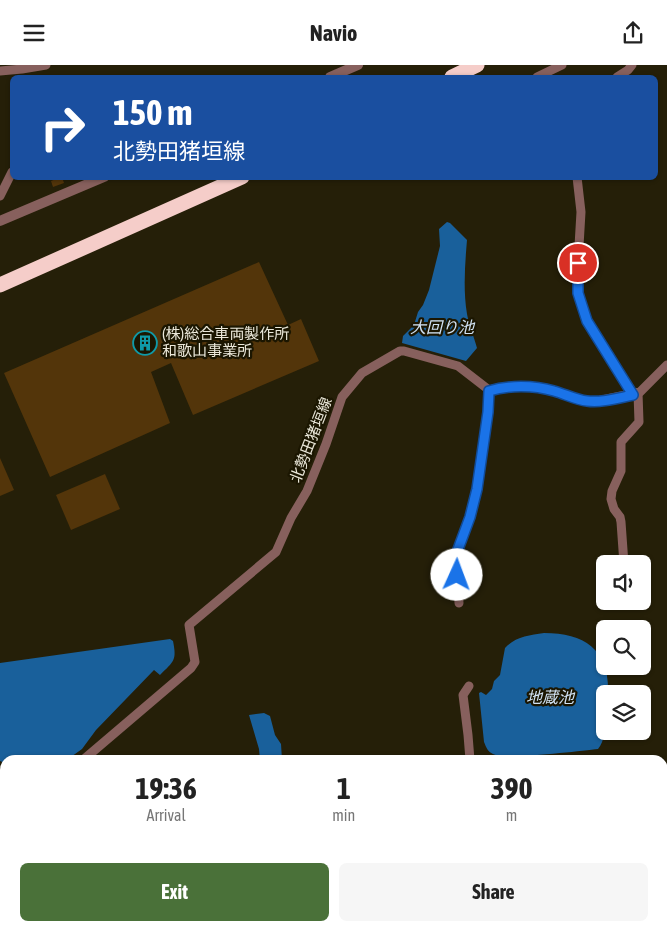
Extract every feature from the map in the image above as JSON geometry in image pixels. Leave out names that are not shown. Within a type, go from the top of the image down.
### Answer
[{"type":"highway","points":[[456,75],[477,65]]},
{"type":"highway","points":[[0,285],[235,180]]},
{"type":"street","points":[[0,71],[46,65]]},
{"type":"street","points":[[346,74],[358,65]]},
{"type":"street","points":[[541,75],[562,65]]},
{"type":"street","points":[[620,75],[632,65]]},
{"type":"street","points":[[0,196],[10,175]]},
{"type":"street","points":[[0,221],[97,180]]},
{"type":"street","points":[[578,180],[581,212],[578,293],[587,321],[636,394],[639,422],[621,442],[621,471],[611,495],[612,504],[621,522],[623,555]]},
{"type":"street","name":"北勢田猪垣線","points":[[89,755],[191,668],[196,662],[189,625],[276,552],[291,518],[307,491],[342,397],[362,373],[400,351],[404,351],[458,366],[489,391]]},
{"type":"street","points":[[459,603],[457,552],[470,517],[477,489],[488,412],[489,391],[497,388],[526,387],[552,390],[586,401],[597,401],[636,394],[667,365]]},
{"type":"street","points":[[469,686],[462,695],[470,755]]},
{"type":"water","name":"大回り池","points":[[447,222],[467,240],[465,296],[467,314],[477,348],[466,361],[402,343],[403,336],[414,325],[429,290],[440,246],[439,229]]},
{"type":"water","name":"地蔵池","points":[[544,633],[572,636],[593,647],[596,651],[596,675],[607,675],[608,679],[608,685],[596,685],[596,740],[603,740],[598,749],[538,755],[496,755],[488,751],[484,742],[479,693],[481,692],[486,695],[492,689],[494,681],[500,675],[505,648],[513,641]]},
{"type":"water","points":[[170,639],[173,641],[175,653],[171,663],[160,675],[154,670],[96,730],[82,749],[74,755],[0,755],[0,663]]},
{"type":"water","points":[[264,713],[270,716],[275,735],[281,744],[282,755],[260,755],[249,715]]},
{"type":"building","points":[[63,180],[64,183],[53,187],[51,181]]},
{"type":"building","name":"(株)総合車両製作所 和歌山事業所","points":[[259,262],[288,325],[301,319],[319,361],[193,415],[171,363],[151,372],[170,423],[50,477],[4,373]]},
{"type":"building","points":[[0,458],[14,490],[0,496]]},
{"type":"building","points":[[105,474],[120,509],[71,530],[56,495]]},
{"type":"place","name":"(株)総合車両製作所 和歌山事業所","points":[[145,343]]},
{"type":"route","points":[[457,575],[457,552],[470,517],[477,489],[488,412],[489,391],[497,388],[526,387],[552,390],[586,401],[633,395],[587,321],[578,293],[578,263]]}]
